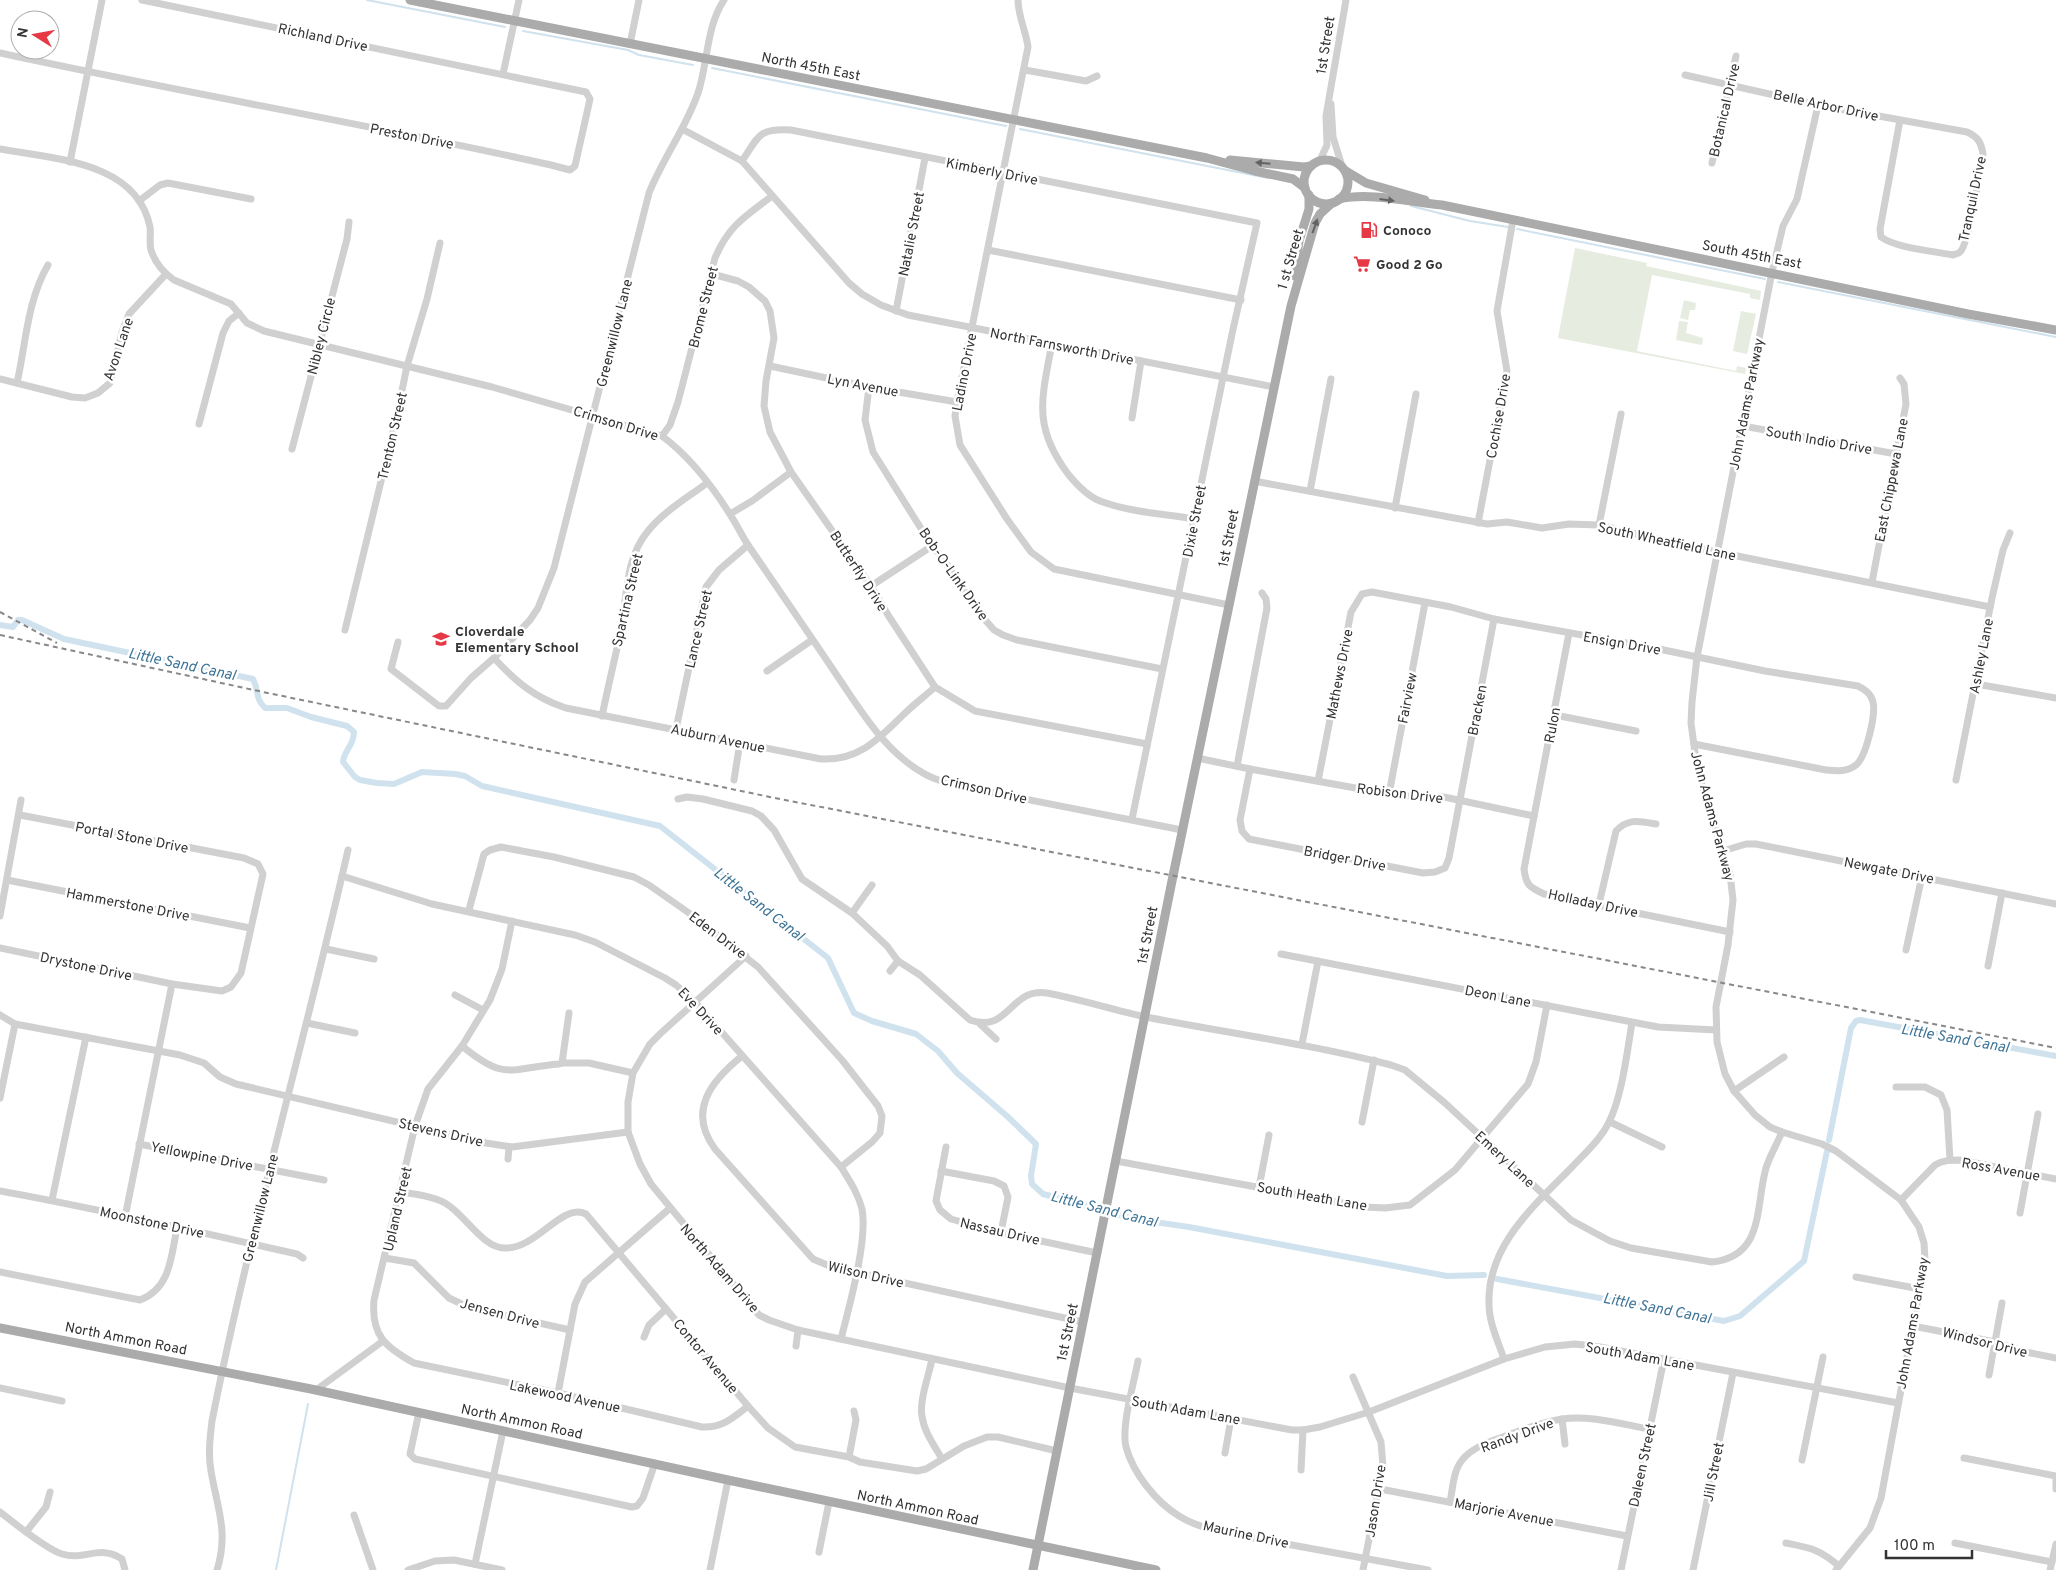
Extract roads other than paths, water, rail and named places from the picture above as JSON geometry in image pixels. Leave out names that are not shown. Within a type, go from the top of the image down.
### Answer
[{"type":"main road","name":"North 45th East","points":[[410,0],[1207,158],[1255,172],[1293,179],[1307,192]]},
{"type":"main road","name":"North 45th East","points":[[1207,158],[1314,164]]},
{"type":"main road","points":[[1331,160],[1344,169],[1348,181],[1347,188],[1335,201],[1318,202],[1307,192],[1305,178],[1314,164],[1331,160]]},
{"type":"main road","name":"South 45th East","points":[[1344,169],[1366,183],[1442,205],[1968,314],[2056,330]]},
{"type":"main road","name":"1 st Street","points":[[1291,306],[1299,241],[1308,209],[1307,192]]},
{"type":"main road","name":"South 45th East","points":[[1335,201],[1355,197],[1442,205]]},
{"type":"main road","name":"1 st Street","points":[[1291,306],[1317,218],[1335,201]]},
{"type":"main road","name":"1st Street","points":[[1033,1570],[1182,830],[1291,306]]},
{"type":"main road","name":"North Ammon Road","points":[[0,1328],[316,1390],[829,1502],[1156,1570]]},
{"type":"street","points":[[70,162],[102,0]]},
{"type":"street","name":"Richland Drive","points":[[142,0],[503,74]]},
{"type":"street","points":[[503,74],[519,0]]},
{"type":"street","points":[[630,44],[639,0]]},
{"type":"street","name":"Greenwillow Lane","points":[[398,642],[391,669],[439,706],[446,706],[481,667],[494,658],[530,620],[546,591],[556,560],[649,193],[658,172],[690,113],[699,90],[713,24],[724,0]]},
{"type":"street","name":"Ladino Drive","points":[[1018,0],[1018,10],[1027,36],[1028,47],[1025,70],[957,402],[956,416],[960,445],[1007,519],[1031,552],[1054,569],[1229,605]]},
{"type":"street","name":"1st Street","points":[[1314,164],[1321,158],[1327,145],[1326,116],[1346,0]]},
{"type":"street","points":[[0,54],[87,72]]},
{"type":"street","name":"Botanical Drive","points":[[1712,164],[1736,56]]},
{"type":"street","points":[[1025,70],[1086,81],[1097,76]]},
{"type":"street","name":"Preston Drive","points":[[87,72],[476,148],[570,170],[575,166],[577,160],[590,99],[586,92],[503,74]]},
{"type":"street","name":"Belle Arbor Drive","points":[[1686,75],[1818,105],[1967,132]]},
{"type":"street","name":"1st Street","points":[[1331,94],[1333,137],[1344,169]]},
{"type":"street","name":"John Adams Parkway","points":[[1818,105],[1797,199],[1783,226],[1772,272],[1697,657],[1692,709],[1694,744],[1701,782],[1730,874],[1733,900],[1730,932],[1716,1007],[1716,1030],[1722,1062],[1734,1091],[1755,1115],[1770,1127],[1822,1144],[1836,1151],[1901,1200],[1918,1227],[1924,1243],[1925,1260],[1881,1498],[1870,1528],[1837,1568]]},
{"type":"street","name":"Tranquil Drive","points":[[1900,120],[1880,229],[1881,236],[1886,241],[1897,244],[1953,255],[1960,252],[1965,243],[1983,154],[1981,143],[1976,136],[1967,132]]},
{"type":"street","name":"North Farnsworth Drive","points":[[682,129],[742,162],[849,283],[862,294],[881,305],[896,311],[972,328],[1274,387]]},
{"type":"street","name":"Kimberly Drive","points":[[742,162],[760,135],[775,129],[810,134],[1257,224]]},
{"type":"street","name":"Crimson Drive","points":[[0,149],[70,162],[106,172],[121,182],[144,208],[150,227],[151,250],[159,266],[166,274],[174,280],[232,304],[247,322],[264,331],[492,387],[662,436],[683,455],[730,514],[748,545],[880,737],[922,773],[948,783],[1182,830]]},
{"type":"street","name":"Natalie Street","points":[[896,311],[925,158]]},
{"type":"street","points":[[139,201],[160,185],[168,183],[251,199]]},
{"type":"street","name":"Brome Street","points":[[662,436],[670,425],[678,402],[715,258],[727,233],[741,219],[772,196]]},
{"type":"street","name":"Cochise Drive","points":[[1478,523],[1507,371],[1497,311],[1513,220]]},
{"type":"street","name":"Nibley Circle","points":[[292,449],[349,222]]},
{"type":"street","name":"Dixie Street","points":[[1132,819],[1146,744],[1257,224]]},
{"type":"street","name":"Trenton Street","points":[[345,630],[398,415],[407,366],[427,299],[440,243]]},
{"type":"street","points":[[988,250],[1241,300]]},
{"type":"street","points":[[17,383],[37,283],[48,265]]},
{"type":"street","name":"Avon Lane","points":[[0,380],[72,397],[85,398],[98,393],[110,383],[122,332],[129,314],[166,274]]},
{"type":"street","name":"Butterfly Drive","points":[[712,274],[738,281],[749,287],[765,301],[770,311],[774,338],[766,381],[764,406],[767,423],[791,472],[871,586],[935,687],[975,711],[1146,744]]},
{"type":"street","points":[[199,424],[223,333],[229,322],[239,313]]},
{"type":"street","points":[[1052,344],[1042,405],[1042,419],[1049,443],[1072,479],[1083,490],[1099,500],[1114,505],[1194,520]]},
{"type":"street","points":[[1132,418],[1141,361]]},
{"type":"street","name":"Lyn Avenue","points":[[770,366],[869,387],[957,402]]},
{"type":"street","name":"East Chippewa Lane","points":[[1872,582],[1906,404],[1904,384],[1900,378]]},
{"type":"street","points":[[1310,491],[1331,379]]},
{"type":"street","name":"Bob-O-Link Drive","points":[[869,387],[865,420],[873,452],[932,546],[942,557],[980,614],[994,630],[1017,640],[1162,669]]},
{"type":"street","points":[[1395,508],[1416,394]]},
{"type":"street","points":[[1599,525],[1621,414]]},
{"type":"street","name":"South Indio Drive","points":[[1743,426],[1896,454]]},
{"type":"street","points":[[730,514],[752,501],[791,472]]},
{"type":"street","name":"South Wheatfield Lane","points":[[1254,481],[1478,523],[1507,522],[1542,528],[1569,524],[1599,525],[1717,552],[1990,607]]},
{"type":"street","name":"Spartina Street","points":[[602,716],[621,629],[628,580],[637,549],[647,531],[707,483]]},
{"type":"street","name":"Ashley Lane","points":[[1956,780],[1990,607],[2003,550],[2010,533]]},
{"type":"street","name":"Lance Street","points":[[676,729],[706,587],[719,570],[748,545]]},
{"type":"street","points":[[871,586],[932,546]]},
{"type":"street","name":"Mathews Drive","points":[[1318,781],[1351,612],[1362,594],[1372,592],[1387,594]]},
{"type":"street","points":[[1237,766],[1267,608],[1266,599],[1262,594]]},
{"type":"street","name":"Ensign Drive","points":[[1387,594],[1451,607],[1494,619],[1545,627],[1765,671],[1858,686],[1868,692],[1873,702],[1867,745],[1862,760],[1856,766],[1846,771],[1826,770],[1694,744]]},
{"type":"street","name":"Fairview","points":[[1389,794],[1425,602]]},
{"type":"street","name":"Bracken","points":[[1460,801],[1494,619]]},
{"type":"street","name":"Rulon","points":[[1534,816],[1555,715],[1569,633]]},
{"type":"street","points":[[767,671],[812,640]]},
{"type":"street","name":"Auburn Avenue","points":[[494,658],[514,680],[542,699],[566,708],[800,755],[836,759],[849,756],[880,737],[935,687]]},
{"type":"street","points":[[1976,684],[2056,698]]},
{"type":"street","points":[[1555,715],[1636,731]]},
{"type":"street","points":[[734,780],[740,742]]},
{"type":"street","name":"Robison Drive","points":[[1197,758],[1389,794],[1416,797],[1444,797],[1534,816]]},
{"type":"street","name":"Bridger Drive","points":[[1250,769],[1240,820],[1242,831],[1249,839],[1423,873],[1435,872],[1445,868],[1449,858],[1460,801]]},
{"type":"street","points":[[678,799],[692,797],[703,799],[752,811],[761,816],[774,830],[802,879],[833,898],[852,913],[887,946],[898,962],[920,976],[970,1020],[980,1024],[996,1039]]},
{"type":"street","points":[[0,916],[20,815],[21,800]]},
{"type":"street","name":"Portal Stone Drive","points":[[20,815],[244,858]]},
{"type":"street","name":"Holladay Drive","points":[[1534,816],[1524,869],[1525,881],[1533,889],[1544,894],[1730,932]]},
{"type":"street","points":[[1599,904],[1616,832],[1623,824],[1632,820],[1656,824]]},
{"type":"street","name":"Newgate Drive","points":[[1723,850],[1746,844],[1756,844],[2056,904]]},
{"type":"street","name":"Eden Drive","points":[[468,910],[484,854],[501,847],[602,867],[634,877],[649,885],[689,913],[758,967],[842,1060],[878,1106],[882,1116],[880,1132],[872,1142],[840,1167]]},
{"type":"street","name":"Greenwillow Lane","points":[[217,1570],[222,1533],[220,1507],[211,1471],[208,1448],[222,1371],[251,1244],[326,949],[348,850]]},
{"type":"street","name":"Drystone Drive","points":[[0,948],[172,984],[222,991],[231,987],[241,973],[263,874],[258,864],[244,858]]},
{"type":"street","name":"Eve Drive","points":[[342,876],[407,897],[575,935],[595,942],[676,985],[694,1001],[840,1167],[857,1194],[862,1210],[861,1239],[842,1339]]},
{"type":"street","points":[[1906,950],[1922,876]]},
{"type":"street","name":"Hammerstone Drive","points":[[7,880],[250,928]]},
{"type":"street","points":[[852,913],[872,885]]},
{"type":"street","points":[[1988,966],[2002,893]]},
{"type":"street","name":"Upland Street","points":[[383,1341],[373,1315],[374,1300],[386,1258],[415,1126],[428,1089],[462,1046],[483,1010],[502,969],[512,921]]},
{"type":"street","points":[[326,949],[374,959]]},
{"type":"street","name":"Deon Lane","points":[[1281,954],[1632,1023],[1674,1029],[1716,1030]]},
{"type":"street","name":"North Adam Drive","points":[[746,956],[694,1001],[650,1044],[633,1073],[628,1102],[628,1132],[650,1184],[758,1315],[798,1330],[1070,1388]]},
{"type":"street","points":[[1302,1044],[1318,961]]},
{"type":"street","points":[[890,971],[898,962]]},
{"type":"street","points":[[125,1217],[172,984]]},
{"type":"street","name":"Emery Lane","points":[[980,1024],[993,1022],[1023,997],[1044,993],[1145,1016],[1302,1044],[1374,1060],[1405,1070],[1482,1137],[1571,1220],[1610,1241],[1631,1248],[1694,1260],[1722,1261],[1742,1251],[1752,1236],[1767,1167],[1782,1132]]},
{"type":"street","points":[[455,995],[483,1010]]},
{"type":"street","name":"South Heath Lane","points":[[1116,1161],[1365,1207],[1386,1208],[1410,1205],[1455,1170],[1528,1084],[1536,1062],[1547,1006]]},
{"type":"street","points":[[562,1063],[569,1013]]},
{"type":"street","points":[[0,1015],[15,1024],[0,1098]]},
{"type":"street","points":[[307,1023],[355,1033]]},
{"type":"street","points":[[1504,1359],[1492,1326],[1489,1306],[1490,1282],[1501,1248],[1525,1216],[1602,1134],[1610,1122],[1619,1093],[1632,1023]]},
{"type":"street","name":"Stevens Drive","points":[[15,1024],[180,1055],[204,1063],[220,1077],[236,1084],[509,1147],[628,1132]]},
{"type":"street","points":[[52,1200],[86,1037]]},
{"type":"street","points":[[462,1046],[480,1061],[501,1070],[522,1070],[562,1063],[589,1063],[633,1073]]},
{"type":"street","name":"Wilson Drive","points":[[742,1056],[720,1075],[710,1087],[705,1100],[704,1122],[710,1142],[813,1259],[832,1267],[1083,1322]]},
{"type":"street","points":[[1734,1091],[1784,1057]]},
{"type":"street","points":[[1362,1122],[1374,1060]]},
{"type":"street","points":[[1896,1088],[1925,1087],[1941,1095],[1947,1110],[1950,1160]]},
{"type":"street","points":[[2020,1213],[2038,1114]]},
{"type":"street","points":[[1610,1122],[1662,1147]]},
{"type":"street","points":[[1259,1187],[1269,1135]]},
{"type":"street","name":"Yellowpine Drive","points":[[139,1144],[324,1180]]},
{"type":"street","points":[[508,1159],[509,1147]]},
{"type":"street","name":"Nassau Drive","points":[[946,1147],[936,1201],[940,1210],[958,1222],[1097,1253]]},
{"type":"street","name":"Ross Avenue","points":[[1901,1200],[1935,1165],[1950,1160],[1960,1160],[2056,1179]]},
{"type":"street","points":[[941,1171],[994,1181],[1004,1186],[1008,1197],[1001,1232]]},
{"type":"street","name":"Moonstone Drive","points":[[0,1191],[52,1200],[297,1254],[303,1258]]},
{"type":"street","name":"Contor Avenue","points":[[400,1192],[445,1203],[458,1212],[487,1242],[502,1248],[514,1248],[525,1245],[570,1212],[581,1211],[586,1214],[748,1406],[768,1428],[795,1447],[849,1457],[860,1462],[917,1471],[926,1469],[978,1440],[987,1437],[1057,1451]]},
{"type":"street","points":[[558,1393],[575,1304],[585,1282],[669,1209]]},
{"type":"street","points":[[0,1272],[140,1300],[151,1296],[160,1288],[167,1273],[177,1228]]},
{"type":"street","name":"Jensen Drive","points":[[386,1258],[414,1264],[449,1298],[468,1307],[570,1330]]},
{"type":"street","points":[[1856,1277],[1920,1289]]},
{"type":"street","points":[[1988,1375],[2002,1303]]},
{"type":"street","points":[[644,1337],[649,1325],[666,1309]]},
{"type":"street","name":"Windsor Drive","points":[[1913,1326],[1995,1342],[2026,1352],[2056,1358]]},
{"type":"street","points":[[796,1346],[798,1330]]},
{"type":"street","points":[[316,1390],[383,1341]]},
{"type":"street","name":"Lakewood Avenue","points":[[383,1341],[394,1352],[414,1363],[558,1393],[702,1427],[720,1426],[748,1406]]},
{"type":"street","name":"South Adam Lane","points":[[1070,1388],[1230,1419],[1303,1430],[1320,1427],[1369,1412],[1504,1359],[1545,1347],[1575,1344],[1600,1347],[1898,1404]]},
{"type":"street","points":[[1802,1460],[1823,1357]]},
{"type":"street","points":[[932,1359],[921,1408],[928,1434],[942,1459]]},
{"type":"street","name":"Daleen Street","points":[[1620,1570],[1664,1359]]},
{"type":"street","name":"Maurine Drive","points":[[1138,1361],[1130,1400],[1126,1448],[1144,1482],[1163,1504],[1179,1516],[1201,1526],[1240,1535],[1428,1570]]},
{"type":"street","name":"Jill Street","points":[[1693,1570],[1733,1373]]},
{"type":"street","name":"Jason Drive","points":[[1353,1377],[1381,1442],[1383,1468],[1363,1570]]},
{"type":"street","points":[[0,1388],[62,1401]]},
{"type":"street","points":[[849,1457],[856,1420],[854,1411]]},
{"type":"street","points":[[419,1412],[410,1454],[415,1459],[632,1507],[637,1506],[643,1498],[655,1463]]},
{"type":"street","name":"Randy Drive","points":[[1450,1502],[1457,1467],[1463,1459],[1470,1453],[1496,1439],[1537,1424],[1578,1418],[1600,1420],[1649,1430]]},
{"type":"street","points":[[1225,1453],[1230,1419]]},
{"type":"street","points":[[1562,1419],[1565,1444]]},
{"type":"street","points":[[1301,1470],[1303,1430]]},
{"type":"street","points":[[475,1564],[503,1431]]},
{"type":"street","points":[[1964,1458],[2056,1476]]},
{"type":"street","points":[[710,1570],[728,1480]]},
{"type":"street","points":[[2056,1480],[2056,1489]]},
{"type":"street","name":"Marjorie Avenue","points":[[1380,1489],[1627,1536]]},
{"type":"street","points":[[26,1532],[46,1507],[50,1492]]},
{"type":"street","points":[[819,1552],[829,1502]]},
{"type":"street","points":[[0,1512],[60,1554],[74,1557],[96,1553],[113,1553],[122,1559],[125,1570]]},
{"type":"street","points":[[354,1515],[372,1570]]},
{"type":"street","points":[[1786,1543],[1818,1550],[1837,1568]]},
{"type":"street","points":[[1955,1543],[2052,1562]]},
{"type":"street","points":[[2050,1570],[2056,1544]]},
{"type":"street","points":[[409,1570],[435,1561],[454,1560],[502,1570]]},
{"type":"waterway","points":[[367,0],[505,27]]},
{"type":"waterway","points":[[523,31],[628,50],[639,55],[693,65]]},
{"type":"waterway","points":[[712,68],[1006,126]]},
{"type":"waterway","points":[[1020,129],[1268,178]]},
{"type":"waterway","points":[[1411,206],[1470,221],[1508,227]]},
{"type":"waterway","points":[[1517,229],[1765,279]]},
{"type":"waterway","points":[[1778,282],[2056,337]]},
{"type":"waterway","name":"Little Sand Canal","points":[[0,625],[13,627],[18,620],[22,620],[64,639],[253,679],[259,701],[265,708],[287,708],[311,717],[347,726],[354,732],[354,737],[343,762],[355,777],[360,780],[394,784],[422,772],[455,774],[465,776],[482,786],[660,826],[828,958],[854,1013],[872,1021],[916,1034],[938,1051],[957,1073],[1008,1117],[1036,1144],[1031,1176],[1032,1184],[1043,1194],[1134,1219],[1189,1227],[1447,1276],[1484,1275]]},
{"type":"waterway","name":"Little Sand Canal","points":[[1829,1140],[1851,1028],[1856,1021],[1860,1020],[2056,1056]]},
{"type":"waterway","name":"Little Sand Canal","points":[[1497,1279],[1724,1321],[1740,1316],[1804,1261],[1827,1151]]},
{"type":"waterway","points":[[276,1570],[308,1404]]},
{"type":"railway","points":[[0,612],[57,643]]},
{"type":"railway","points":[[0,635],[263,692],[775,798],[2056,1048]]},
{"type":"place","name":"Conoco","points":[[1369,230]]},
{"type":"place","name":"Good 2 Go","points":[[1362,264]]},
{"type":"place","name":"Cloverdale Elementary School","points":[[441,639]]}]
